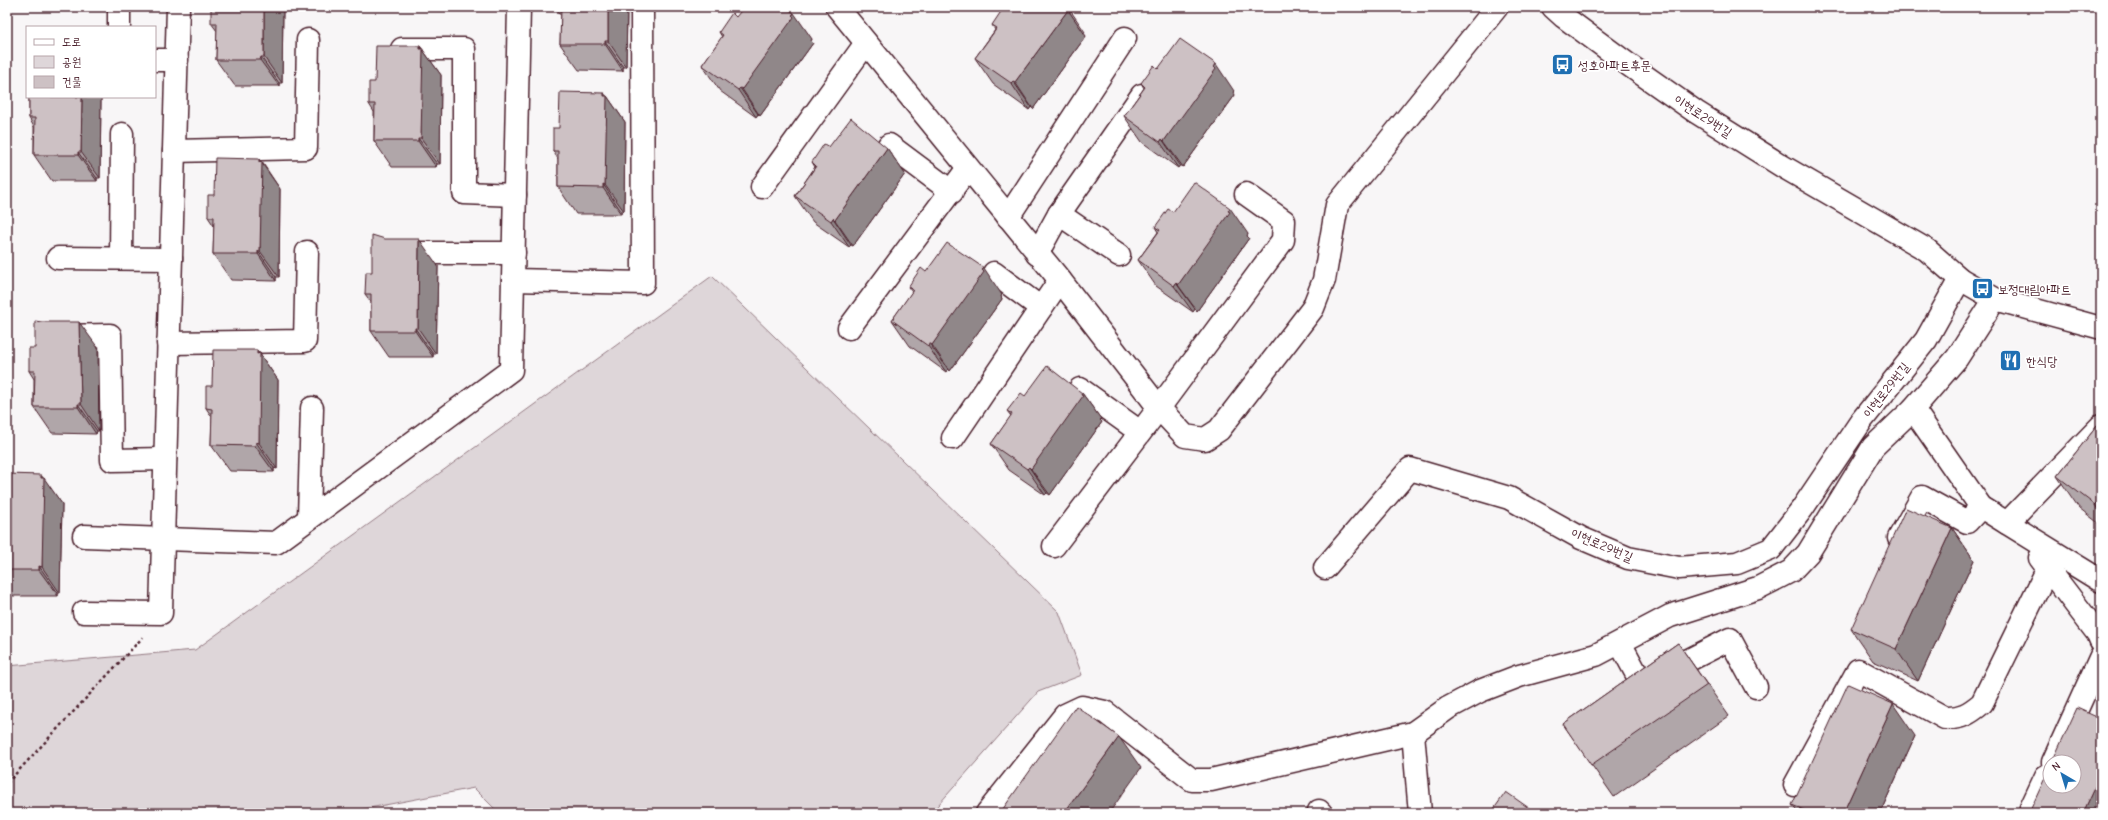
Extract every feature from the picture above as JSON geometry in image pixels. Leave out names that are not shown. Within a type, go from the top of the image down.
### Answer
[{"type":"street","points":[[119,7],[119,26]]},
{"type":"street","points":[[84,612],[161,613],[178,7]]},
{"type":"street","points":[[84,536],[276,543],[511,370],[519,7]]},
{"type":"street","points":[[513,280],[643,283],[642,7]]},
{"type":"street","points":[[837,7],[1037,254],[1060,280],[1160,408],[1185,436],[1205,439],[1219,430],[1312,308],[1324,280],[1337,205],[1496,7]]},
{"type":"street","name":"이현로29번길","points":[[1553,7],[1623,61],[1696,112],[1782,166],[1926,250],[1960,279],[1995,298],[2101,328]]},
{"type":"street","points":[[1008,217],[1125,38]]},
{"type":"street","points":[[174,152],[306,148],[308,40]]},
{"type":"street","points":[[762,187],[866,44]]},
{"type":"street","points":[[402,49],[464,48],[464,193],[515,194]]},
{"type":"street","points":[[156,60],[177,60]]},
{"type":"street","points":[[1037,254],[1060,214],[1153,80]]},
{"type":"street","points":[[121,258],[122,134]]},
{"type":"street","points":[[888,145],[952,192]]},
{"type":"street","points":[[849,328],[952,192],[968,168]]},
{"type":"street","points":[[1054,546],[1140,432],[1160,408],[1283,240],[1284,221],[1246,194]]},
{"type":"street","points":[[1060,214],[1119,255]]},
{"type":"street","points":[[168,343],[305,341],[307,252]]},
{"type":"street","points":[[403,253],[514,254]]},
{"type":"street","points":[[58,258],[171,259]]},
{"type":"street","points":[[994,273],[1042,308]]},
{"type":"street","name":"이현로29번길","points":[[1325,568],[1410,469],[1509,498],[1581,538],[1628,558],[1679,568],[1737,563],[1771,548],[1802,510],[1862,420],[1926,340],[1960,279]]},
{"type":"street","points":[[953,438],[1060,280]]},
{"type":"street","points":[[987,813],[1064,715],[1082,707],[1105,712],[1192,780],[1211,780],[1413,733],[1448,708],[1480,690],[1520,676],[1596,655],[1670,616],[1758,588],[1791,571],[1808,553],[1873,447],[1913,409],[1957,358],[1995,298]]},
{"type":"street","points":[[60,336],[110,334],[112,460],[165,459]]},
{"type":"street","points":[[1080,389],[1140,432]]},
{"type":"street","points":[[309,518],[312,408]]},
{"type":"street","points":[[1913,409],[1981,507],[2101,581]]},
{"type":"street","points":[[2013,527],[2101,426]]},
{"type":"street","points":[[1888,558],[1922,497],[1967,522],[1981,507]]},
{"type":"street","points":[[2013,527],[2048,568],[2098,634],[2101,641]]},
{"type":"street","points":[[1795,785],[1858,670],[1945,718],[1957,719],[1969,714],[1982,703],[2048,568]]},
{"type":"street","points":[[1620,643],[1642,684],[1730,639],[1756,687]]},
{"type":"street","points":[[2057,754],[2101,656]]},
{"type":"street","points":[[1413,733],[1423,811]]},
{"type":"street","points":[[2031,808],[2042,785]]},
{"type":"path","points":[[7,783],[135,646],[161,613]]},
{"type":"green space","points":[[712,276],[1059,612],[1082,675],[1038,692],[931,813],[499,813],[474,788],[343,813],[7,813],[7,666],[195,650]]},
{"type":"building","points":[[211,7],[264,7],[264,57],[261,57],[260,60],[216,60],[217,23],[211,23]]},
{"type":"building","points":[[561,7],[608,7],[608,41],[605,41],[605,44],[560,44]]},
{"type":"building","points":[[744,7],[785,7],[794,13],[792,15],[794,17],[742,89],[740,88],[738,90],[702,65],[723,35],[719,32],[732,13],[736,17]]},
{"type":"building","points":[[1004,7],[1009,10],[1012,7],[1066,7],[1065,9],[1068,10],[1015,82],[1013,81],[1011,83],[975,58],[997,28],[992,25]]},
{"type":"building","points":[[1180,39],[1216,64],[1214,67],[1216,69],[1164,141],[1162,139],[1160,142],[1124,116],[1145,87],[1141,83],[1154,65],[1158,69]]},
{"type":"building","points":[[376,46],[420,46],[420,49],[423,49],[421,138],[418,138],[418,141],[374,141],[375,104],[369,104],[369,82],[375,82]]},
{"type":"building","points":[[560,92],[604,93],[604,96],[607,96],[605,185],[603,184],[603,188],[558,187],[558,151],[553,151],[553,128],[559,128]]},
{"type":"building","points":[[29,98],[82,98],[81,152],[78,152],[78,155],[34,155],[35,118],[29,118]]},
{"type":"building","points":[[851,118],[887,148],[835,220],[833,218],[831,221],[795,196],[816,166],[812,162],[824,144],[829,147]]},
{"type":"building","points":[[215,158],[259,159],[259,162],[262,162],[260,251],[258,251],[258,254],[213,254],[214,217],[208,217],[208,195],[214,195]]},
{"type":"building","points":[[1194,182],[1230,208],[1228,211],[1230,212],[1178,285],[1176,283],[1174,286],[1138,260],[1160,230],[1155,227],[1168,209],[1173,212]]},
{"type":"building","points":[[372,235],[385,239],[419,239],[418,328],[415,328],[415,331],[371,331],[371,294],[365,294],[366,272],[372,272]]},
{"type":"building","points":[[947,243],[984,268],[982,270],[984,272],[932,345],[929,343],[928,346],[892,320],[913,290],[908,287],[921,268],[926,272]]},
{"type":"building","points":[[35,321],[79,322],[81,404],[78,404],[78,407],[34,407],[35,371],[29,371],[29,348],[35,348]]},
{"type":"building","points":[[213,350],[257,350],[257,354],[260,353],[259,443],[256,442],[255,446],[211,445],[212,409],[206,408],[206,386],[212,386]]},
{"type":"building","points":[[1047,366],[1082,393],[1081,395],[1083,396],[1031,469],[1029,467],[1027,469],[991,444],[1012,414],[1007,411],[1021,393],[1025,396]]},
{"type":"building","points":[[2101,421],[2101,498],[2095,505],[2057,476]]},
{"type":"building","points":[[7,474],[41,475],[41,478],[44,478],[42,567],[39,566],[39,570],[7,570]]},
{"type":"building","points":[[1906,508],[1952,528],[1896,649],[1851,629]]},
{"type":"building","points":[[1678,643],[1707,685],[1591,765],[1563,724]]},
{"type":"building","points":[[1848,684],[1893,704],[1843,813],[1811,813],[1792,805]]},
{"type":"building","points":[[1076,706],[1119,737],[1064,813],[1000,813]]},
{"type":"building","points":[[2077,708],[2101,719],[2101,774],[2083,813],[2029,813],[2042,785],[2042,794],[2082,794],[2082,754],[2056,754]]},
{"type":"building","points":[[1506,792],[1536,813],[1491,813]]},
{"type":"place","name":"성호아파트후문","points":[[1562,65]]},
{"type":"place","name":"보정대림아파트","points":[[1983,289]]},
{"type":"place","name":"한식당","points":[[2010,361]]}]
